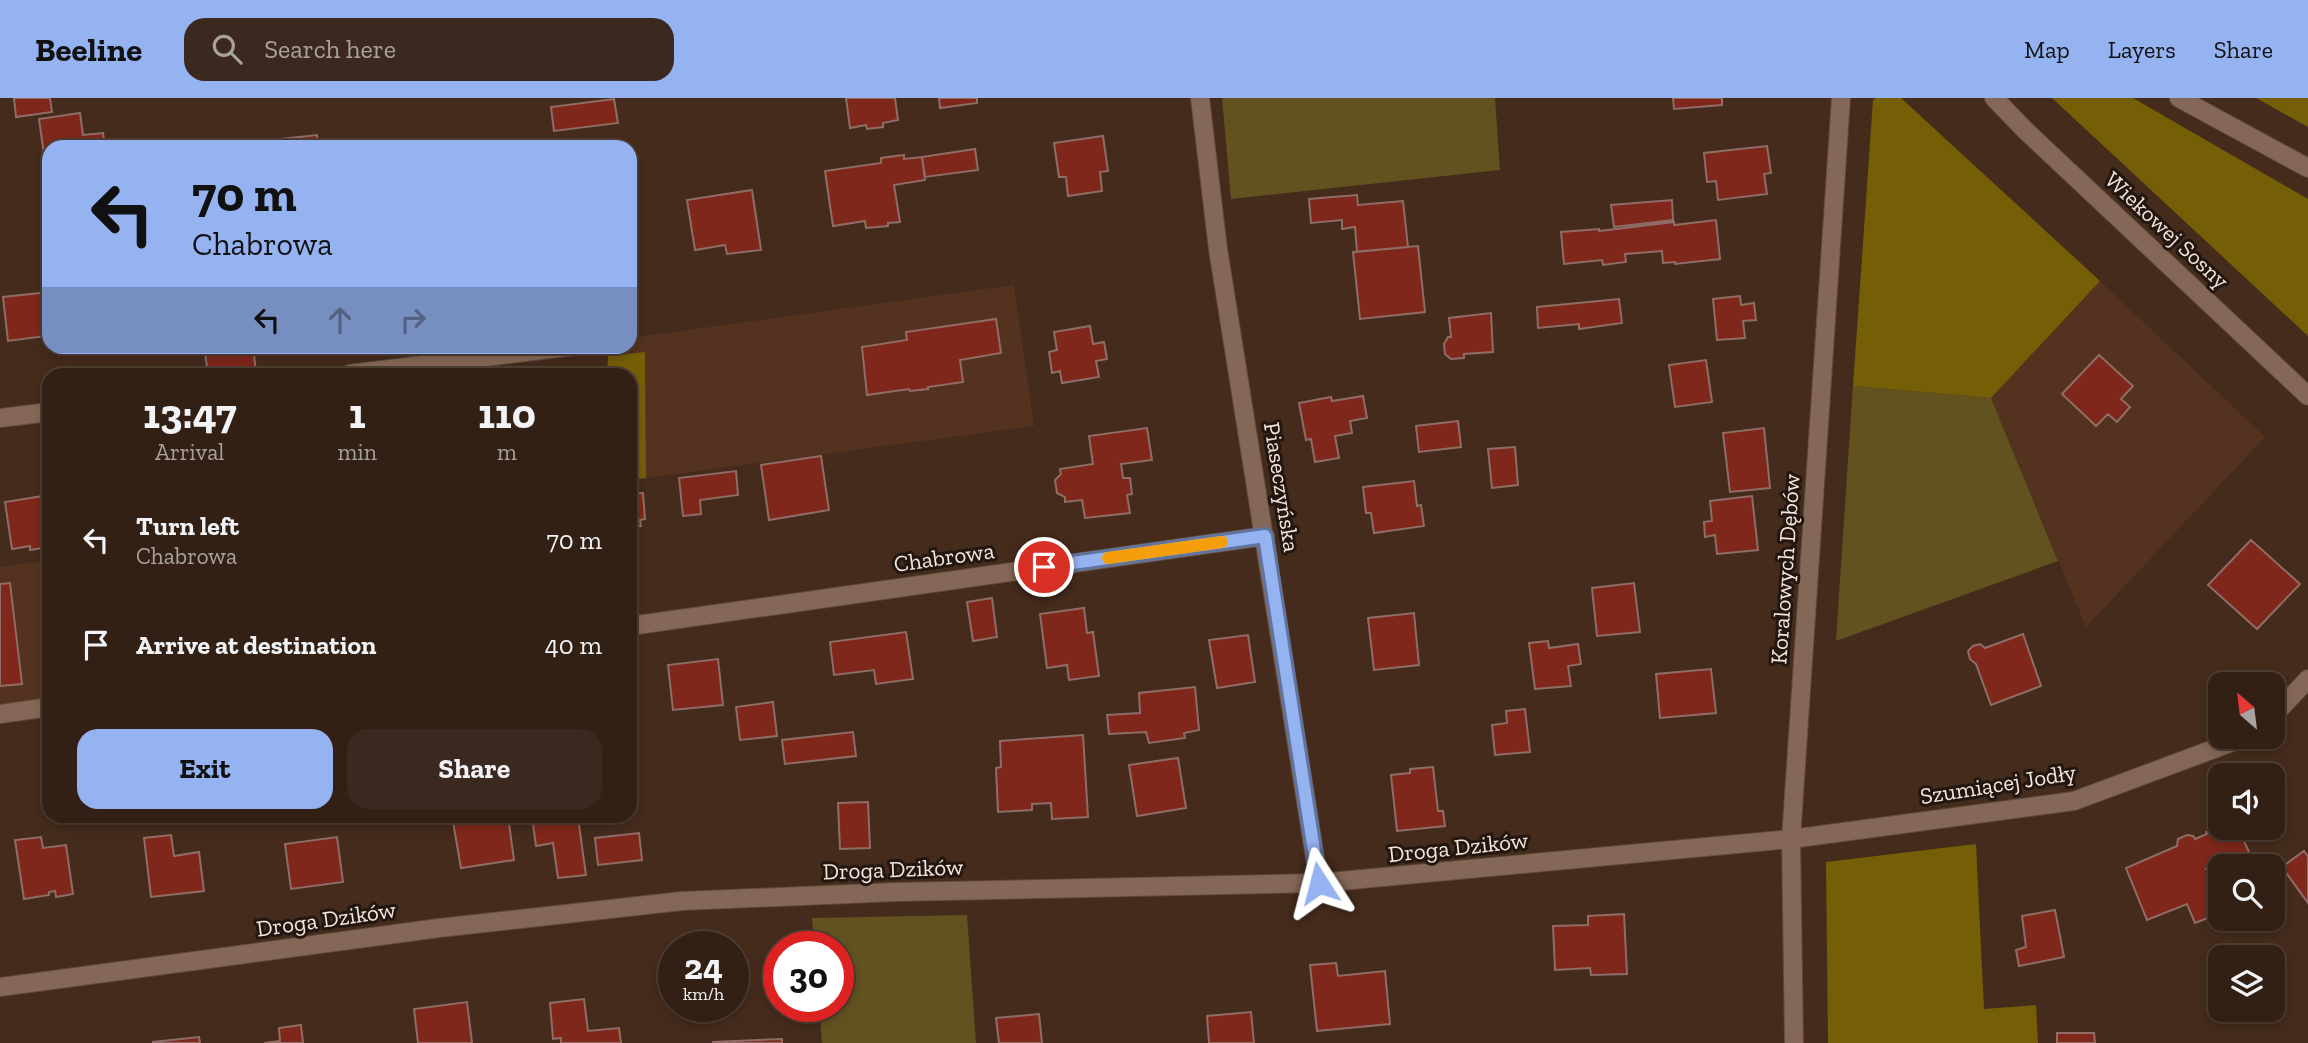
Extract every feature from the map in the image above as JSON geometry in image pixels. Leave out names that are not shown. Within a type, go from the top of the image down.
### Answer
[{"type":"street","name":"Piaseczyńska","points":[[1200,98],[1218,248],[1319,883]]},
{"type":"street","name":"Koralowych Dębów","points":[[1794,1043],[1791,839],[1841,98]]},
{"type":"street","name":"Wiekowej Sosny","points":[[1994,98],[2308,396]]},
{"type":"street","points":[[2179,98],[2308,168]]},
{"type":"street","points":[[398,368],[510,354]]},
{"type":"street","points":[[0,418],[42,413]]},
{"type":"street","name":"Chabrowa","points":[[637,625],[1265,536]]},
{"type":"street","points":[[2286,702],[2308,679]]},
{"type":"street","points":[[0,714],[42,708]]},
{"type":"street","name":"Szumiącej Jodły","points":[[1791,839],[2074,801],[2214,749]]},
{"type":"street","name":"Droga Dzików","points":[[0,987],[439,928],[681,901],[896,892],[1319,883],[1791,839]]},
{"type":"shaded area","points":[[1222,98],[1495,98],[1500,170],[1231,199]]},
{"type":"shaded area","points":[[1901,98],[2100,281],[1991,398],[1853,386],[1873,100]]},
{"type":"shaded area","points":[[2052,98],[2133,98],[2308,199],[2308,336]]},
{"type":"shaded area","points":[[2256,98],[2308,98],[2308,127]]},
{"type":"shaded area","points":[[2100,281],[2265,437],[2086,627],[1991,398]]},
{"type":"shaded area","points":[[1014,285],[1034,426],[646,478],[645,353],[637,354],[637,337]]},
{"type":"shaded area","points":[[645,352],[646,478],[637,479],[637,368],[607,368],[608,356]]},
{"type":"shaded area","points":[[1853,386],[1991,398],[2058,561],[1836,641]]},
{"type":"shaded area","points":[[42,561],[42,698],[0,705],[0,567]]},
{"type":"shaded area","points":[[1976,844],[1984,1009],[2036,1005],[2038,1043],[1828,1043],[1826,862]]},
{"type":"shaded area","points":[[967,915],[976,1043],[822,1043],[820,1022],[854,1022],[854,931],[813,931],[812,918]]},
{"type":"building","points":[[14,98],[50,98],[52,112],[16,117]]},
{"type":"building","points":[[846,98],[895,98],[898,120],[883,123],[883,127],[867,129],[866,125],[850,128]]},
{"type":"building","points":[[939,98],[977,98],[977,103],[940,108]]},
{"type":"building","points":[[1673,98],[1722,98],[1722,105],[1674,109]]},
{"type":"building","points":[[614,99],[618,123],[554,131],[551,107]]},
{"type":"building","points":[[80,113],[83,135],[103,133],[104,140],[42,140],[39,119]]},
{"type":"building","points":[[317,135],[317,140],[281,140]]},
{"type":"building","points":[[1103,136],[1108,171],[1100,172],[1102,191],[1068,196],[1066,177],[1059,177],[1054,143]]},
{"type":"building","points":[[1767,146],[1771,173],[1764,174],[1767,194],[1718,200],[1716,181],[1707,182],[1704,153]]},
{"type":"building","points":[[975,149],[978,170],[925,177],[922,157]]},
{"type":"building","points":[[904,155],[904,159],[922,157],[925,180],[894,185],[900,222],[866,228],[865,221],[833,226],[825,171],[881,163],[881,158]]},
{"type":"building","points":[[752,190],[761,250],[727,254],[725,245],[695,250],[687,200]]},
{"type":"building","points":[[1357,195],[1358,205],[1403,201],[1408,247],[1357,252],[1355,227],[1342,229],[1342,220],[1311,223],[1309,199]]},
{"type":"building","points":[[1672,200],[1673,220],[1614,227],[1611,205]]},
{"type":"building","points":[[1716,220],[1720,259],[1663,263],[1662,251],[1625,254],[1626,262],[1603,265],[1602,260],[1564,264],[1561,232]]},
{"type":"building","points":[[1418,246],[1425,312],[1360,319],[1353,252]]},
{"type":"building","points":[[42,293],[42,337],[8,341],[3,297]]},
{"type":"building","points":[[1740,296],[1741,305],[1754,303],[1756,320],[1743,321],[1745,338],[1717,340],[1713,299]]},
{"type":"building","points":[[1619,299],[1622,323],[1579,329],[1579,324],[1538,328],[1537,307]]},
{"type":"building","points":[[1491,313],[1493,352],[1464,354],[1464,358],[1451,359],[1445,354],[1444,344],[1448,337],[1451,337],[1449,318]]},
{"type":"building","points":[[996,319],[1001,353],[960,360],[963,382],[928,389],[867,395],[862,347],[907,340],[906,332]]},
{"type":"building","points":[[1090,326],[1093,344],[1104,342],[1107,359],[1096,361],[1099,377],[1062,383],[1060,371],[1052,373],[1049,352],[1057,350],[1054,332]]},
{"type":"building","points":[[205,354],[254,354],[256,368],[207,368]]},
{"type":"building","points":[[2099,355],[2133,386],[2121,399],[2130,407],[2117,422],[2108,414],[2096,426],[2062,394]]},
{"type":"building","points":[[1706,360],[1712,402],[1675,407],[1669,365]]},
{"type":"building","points":[[1363,396],[1367,418],[1350,421],[1352,433],[1335,436],[1339,458],[1315,462],[1311,439],[1306,440],[1299,403],[1331,397],[1332,401]]},
{"type":"building","points":[[1458,421],[1461,447],[1419,452],[1416,426]]},
{"type":"building","points":[[1147,428],[1152,460],[1121,464],[1123,478],[1130,478],[1132,494],[1127,495],[1130,513],[1085,518],[1082,500],[1065,502],[1065,497],[1057,493],[1055,480],[1061,474],[1060,469],[1093,464],[1089,436]]},
{"type":"building","points":[[1764,428],[1770,488],[1730,492],[1723,433]]},
{"type":"building","points":[[1515,447],[1518,485],[1492,488],[1488,449]]},
{"type":"building","points":[[821,456],[829,510],[769,520],[761,465]]},
{"type":"building","points":[[736,471],[738,495],[700,500],[701,514],[683,516],[679,478]]},
{"type":"building","points":[[1414,481],[1417,506],[1421,505],[1424,526],[1374,533],[1371,513],[1366,513],[1363,487]]},
{"type":"building","points":[[637,493],[643,493],[645,519],[640,520],[641,526],[637,526]]},
{"type":"building","points":[[42,496],[42,548],[30,550],[30,546],[12,549],[5,502]]},
{"type":"building","points":[[1752,496],[1758,550],[1717,554],[1715,535],[1705,537],[1704,522],[1712,521],[1710,501]]},
{"type":"building","points":[[2251,540],[2300,584],[2257,629],[2208,585]]},
{"type":"building","points":[[10,583],[22,684],[0,686],[0,584]]},
{"type":"building","points":[[1634,583],[1640,632],[1597,636],[1592,588]]},
{"type":"building","points":[[992,598],[997,637],[973,641],[967,602]]},
{"type":"building","points":[[1084,608],[1087,633],[1093,632],[1099,676],[1069,680],[1067,665],[1047,668],[1040,614]]},
{"type":"building","points":[[1414,613],[1419,665],[1374,670],[1368,618]]},
{"type":"building","points":[[906,632],[913,679],[876,684],[874,670],[834,675],[830,642]]},
{"type":"building","points":[[2023,634],[2041,686],[1991,705],[1976,664],[1970,659],[1968,651],[1973,646],[1980,644],[1985,648]]},
{"type":"building","points":[[1248,635],[1255,682],[1217,688],[1209,640]]},
{"type":"building","points":[[1548,641],[1549,648],[1578,644],[1581,664],[1568,666],[1571,686],[1535,689],[1529,643]]},
{"type":"building","points":[[718,659],[723,705],[673,710],[668,665]]},
{"type":"building","points":[[1711,669],[1716,713],[1660,718],[1656,674]]},
{"type":"building","points":[[1195,687],[1199,730],[1184,733],[1185,738],[1149,743],[1146,732],[1109,734],[1107,715],[1140,713],[1139,693]]},
{"type":"building","points":[[773,702],[777,736],[740,740],[736,707]]},
{"type":"building","points":[[1525,709],[1530,752],[1495,755],[1492,725],[1507,723],[1506,711]]},
{"type":"building","points":[[853,732],[856,756],[785,764],[782,740]]},
{"type":"building","points":[[1083,735],[1088,817],[1052,819],[1051,803],[1032,804],[1032,810],[998,812],[996,768],[1001,767],[1000,741]]},
{"type":"building","points":[[1178,758],[1186,808],[1137,816],[1129,765]]},
{"type":"building","points":[[1433,767],[1438,811],[1443,811],[1445,826],[1397,831],[1391,775],[1410,773],[1410,769]]},
{"type":"building","points":[[868,802],[870,848],[840,849],[838,803]]},
{"type":"building","points":[[453,823],[509,823],[514,860],[461,868]]},
{"type":"building","points":[[579,823],[586,875],[558,878],[553,843],[536,846],[533,824]]},
{"type":"building","points":[[2208,831],[2208,840],[2244,840],[2249,852],[2208,854],[2208,918],[2195,923],[2187,904],[2147,920],[2126,868],[2177,846],[2178,839],[2187,835],[2195,839],[2207,834]]},
{"type":"building","points":[[639,833],[642,860],[598,865],[595,838]]},
{"type":"building","points":[[171,835],[174,856],[199,852],[204,891],[151,897],[144,838]]},
{"type":"building","points":[[41,837],[43,848],[66,845],[73,894],[56,897],[55,891],[49,892],[49,895],[24,899],[15,840]]},
{"type":"building","points":[[337,837],[343,882],[291,889],[285,844]]},
{"type":"building","points":[[2304,851],[2308,857],[2308,903],[2285,871],[2285,865]]},
{"type":"building","points":[[2055,910],[2064,957],[2019,966],[2016,950],[2026,947],[2022,916]]},
{"type":"building","points":[[1624,914],[1627,974],[1591,975],[1590,968],[1555,970],[1553,926],[1588,925],[1588,916]]},
{"type":"building","points":[[1336,963],[1338,976],[1385,971],[1390,1024],[1317,1031],[1310,965]]},
{"type":"building","points":[[584,999],[588,1031],[619,1028],[621,1043],[561,1043],[561,1038],[553,1039],[550,1003]]},
{"type":"building","points":[[467,1002],[472,1043],[418,1043],[414,1009]]},
{"type":"building","points":[[1251,1012],[1254,1043],[1209,1043],[1207,1016]]},
{"type":"building","points":[[1039,1014],[1042,1043],[999,1043],[996,1018]]},
{"type":"building","points":[[301,1025],[303,1043],[264,1043],[280,1041],[279,1028]]},
{"type":"building","points":[[2057,1033],[2094,1033],[2095,1043],[2057,1043]]},
{"type":"building","points":[[199,1037],[200,1043],[153,1043],[153,1042]]},
{"type":"building","points":[[782,1039],[782,1043],[713,1043],[713,1042]]},
{"type":"slow traffic","points":[[1108,558],[1222,542]]},
{"type":"route","points":[[1044,567],[1265,536],[1319,883]]}]
